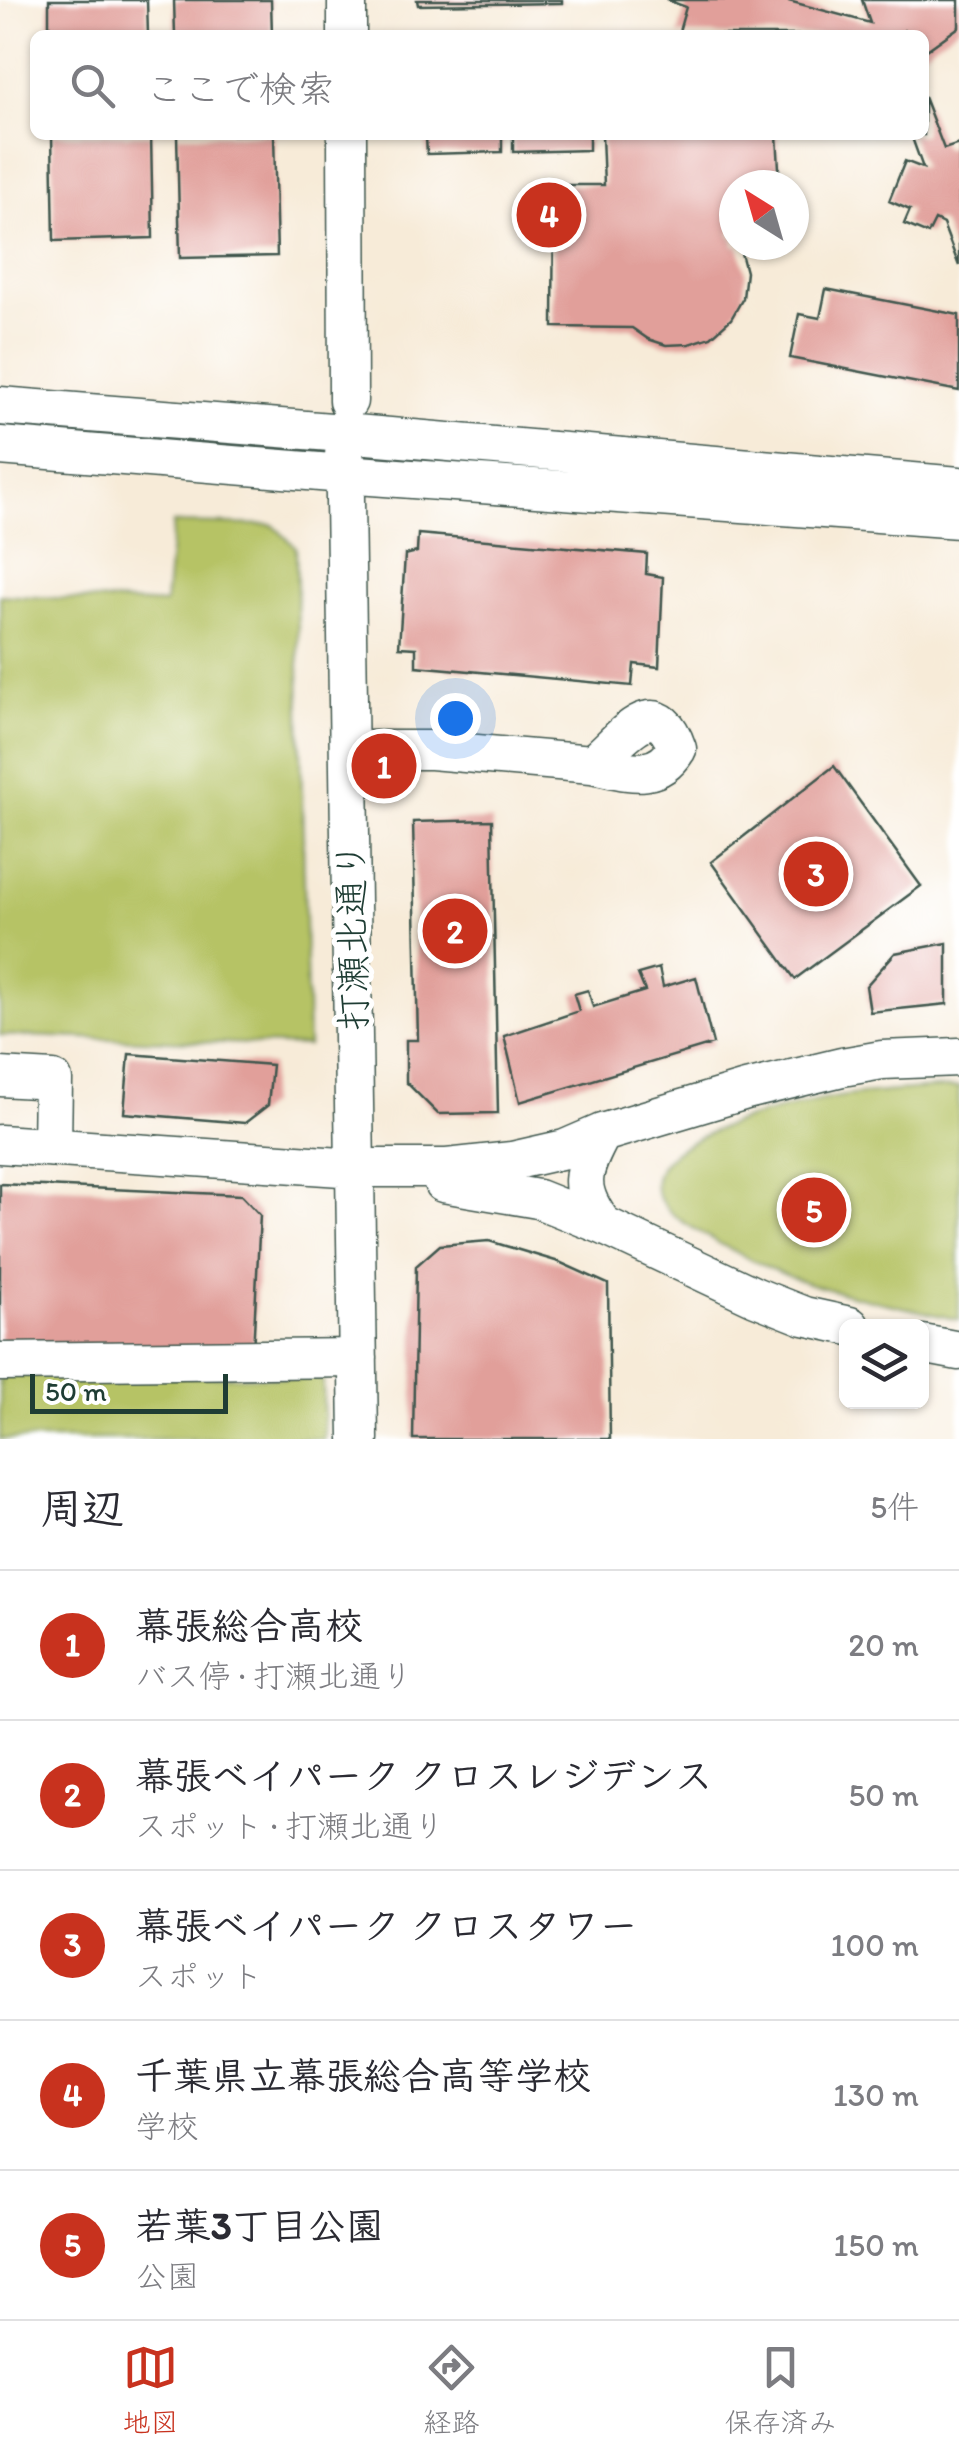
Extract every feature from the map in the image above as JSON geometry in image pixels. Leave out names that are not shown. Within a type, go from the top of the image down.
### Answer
[{"type":"street","points":[[347,0],[347,30]]},
{"type":"street","name":"打瀬北通り","points":[[347,140],[344,474],[359,1439]]},
{"type":"street","points":[[0,406],[346,417],[959,486]]},
{"type":"street","points":[[0,446],[959,519]]},
{"type":"street","points":[[349,750],[431,750],[592,764]]},
{"type":"street","points":[[0,1144],[356,1168],[447,1168],[512,1162],[565,1149],[746,1090],[842,1067],[882,1060],[959,1057]]},
{"type":"street","points":[[0,1077],[53,1080],[52,1148]]},
{"type":"street","points":[[602,1134],[586,1162],[583,1192],[602,1224]]},
{"type":"street","points":[[356,1168],[538,1199],[602,1224],[756,1297],[804,1316],[839,1324]]},
{"type":"street","points":[[929,1346],[959,1352]]},
{"type":"street","points":[[0,1362],[358,1358]]},
{"type":"green space","points":[[173,523],[273,525],[296,547],[308,1046],[0,1035],[0,595],[165,604]]},
{"type":"green space","points":[[959,1087],[959,1320],[847,1294],[783,1274],[690,1226],[660,1199],[656,1177],[669,1158],[725,1126],[845,1096]]},
{"type":"green space","points":[[0,1372],[323,1378],[324,1439],[0,1439]]},
{"type":"building","points":[[49,0],[147,0],[148,30],[49,30]]},
{"type":"building","points":[[174,0],[271,0],[272,30],[175,30]]},
{"type":"building","points":[[417,0],[562,0],[562,3],[418,5]]},
{"type":"building","points":[[667,0],[785,0],[870,23],[862,0],[959,0],[959,27],[929,48],[929,30],[679,30],[686,7]]},
{"type":"building","points":[[929,110],[944,149],[959,144],[959,266],[943,224],[935,220],[928,234],[904,224],[910,210],[889,201],[905,161],[923,168],[913,140],[929,140]]},
{"type":"building","points":[[52,140],[151,140],[153,238],[54,241]]},
{"type":"building","points":[[177,140],[274,140],[277,256],[180,258]]},
{"type":"building","points":[[426,140],[502,140],[502,152],[427,154]]},
{"type":"building","points":[[513,140],[589,140],[589,150],[513,152]]},
{"type":"building","points":[[602,140],[777,140],[779,170],[719,170],[719,260],[743,260],[746,272],[743,298],[731,319],[711,337],[689,344],[666,345],[632,328],[553,327],[554,185],[604,185]]},
{"type":"building","points":[[826,289],[959,315],[959,391],[790,358],[799,314],[820,318]]},
{"type":"building","points":[[418,534],[647,554],[646,574],[663,577],[659,667],[634,664],[632,686],[416,666],[416,648],[399,647],[405,555],[417,552]]},
{"type":"building","points":[[834,766],[921,886],[795,979],[711,862]]},
{"type":"building","points":[[492,820],[498,1113],[438,1114],[406,1082],[406,1040],[418,1040],[413,822]]},
{"type":"building","points":[[947,943],[947,1004],[870,1012],[866,986],[895,953]]},
{"type":"building","points":[[659,968],[663,987],[696,977],[713,1044],[520,1102],[504,1036],[579,1011],[574,994],[588,990],[593,1007],[645,991],[638,974]]},
{"type":"building","points":[[129,1054],[272,1065],[268,1105],[245,1123],[124,1113]]},
{"type":"building","points":[[0,1184],[241,1195],[260,1215],[253,1352],[0,1350]]},
{"type":"building","points":[[489,1241],[559,1262],[608,1284],[610,1439],[413,1439],[416,1266],[440,1245]]},
{"type":"place","name":"千葉県立幕張総合高等学校","points":[[549,215]]},
{"type":"place","name":"幕張総合高校","points":[[384,766]]},
{"type":"place","name":"幕張ベイパーク クロスタワー","points":[[816,874]]},
{"type":"place","name":"幕張ベイパーク クロスレジデンス","points":[[455,931]]},
{"type":"place","name":"若葉3丁目公園","points":[[814,1210]]}]
